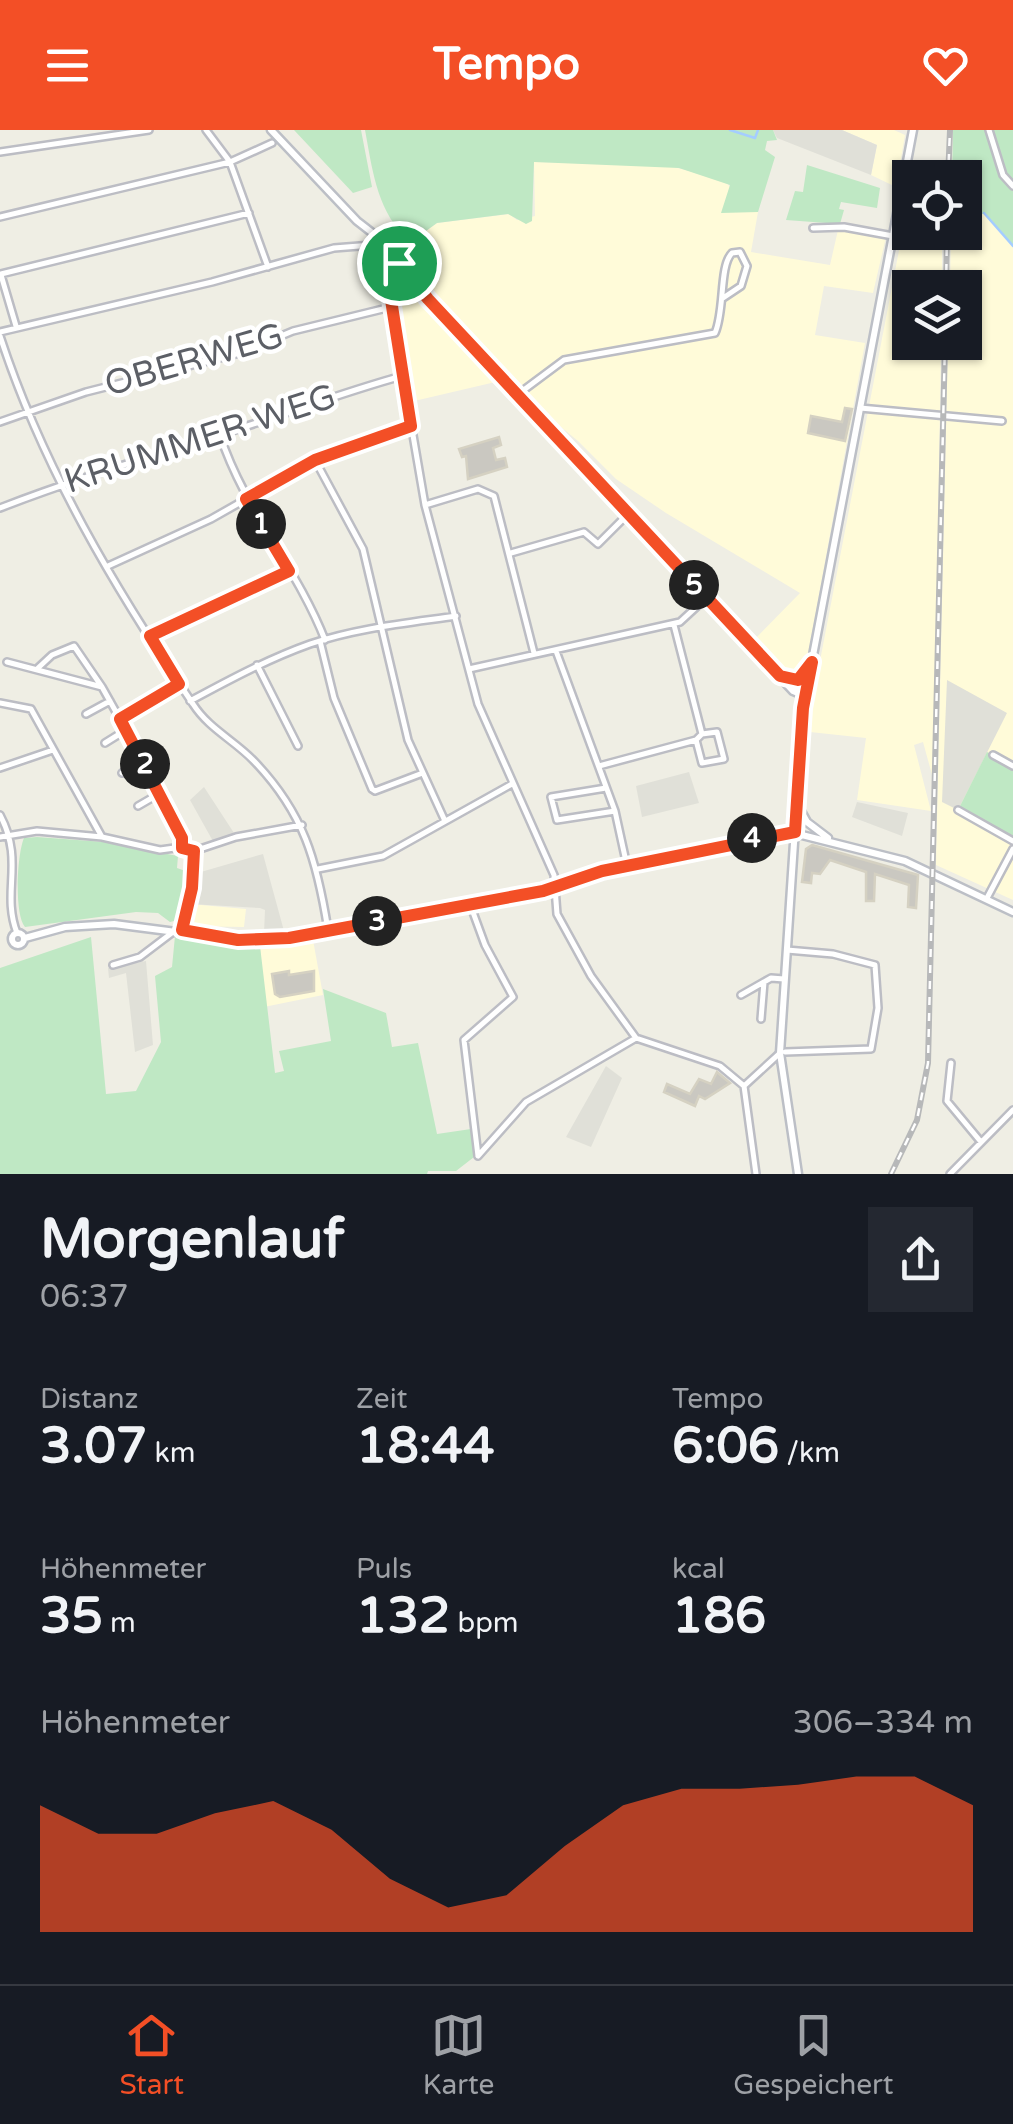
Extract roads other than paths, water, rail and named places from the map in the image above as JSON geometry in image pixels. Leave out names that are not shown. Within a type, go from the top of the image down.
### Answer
[{"type":"main road","points":[[271,130],[356,221],[375,235],[387,235],[400,246],[403,255],[395,263]]},
{"type":"main road","points":[[908,160],[914,130]]},
{"type":"main road","points":[[375,235],[372,245],[395,263],[792,690],[805,696]]},
{"type":"main road","points":[[798,1174],[780,1054],[805,696],[892,241]]},
{"type":"main road","points":[[780,676],[798,680],[812,662]]},
{"type":"main road","points":[[796,802],[807,822],[828,839]]},
{"type":"main road","points":[[0,946],[14,937],[18,946],[25,938],[88,924],[254,940],[328,930],[556,886],[627,866],[795,832],[904,861],[1013,912]]},
{"type":"street","points":[[0,152],[149,130]]},
{"type":"street","points":[[206,130],[230,162],[268,267]]},
{"type":"street","points":[[989,130],[1004,175],[1013,186]]},
{"type":"street","points":[[0,217],[230,162],[272,143]]},
{"type":"street","points":[[16,327],[0,273],[249,212]]},
{"type":"street","points":[[813,228],[844,227],[892,236]]},
{"type":"street","points":[[328,930],[318,869],[302,826],[253,760],[211,727],[179,684],[60,485],[0,334],[334,248],[372,245]]},
{"type":"street","points":[[517,395],[564,360],[714,332],[724,298],[726,261],[732,252],[740,252],[747,266],[742,286],[724,298]]},
{"type":"street","points":[[395,263],[387,274],[391,307],[425,505],[478,704],[556,886],[557,914],[591,976],[636,1038],[720,1066],[744,1086],[756,1174]]},
{"type":"street","name":"OBERWEG","points":[[0,422],[86,392],[240,353],[293,331],[391,307]]},
{"type":"street","name":"KRUMMER WEG","points":[[0,508],[320,398],[402,376]]},
{"type":"street","points":[[860,408],[1002,422]]},
{"type":"street","points":[[108,566],[246,499],[315,460],[411,426]]},
{"type":"street","points":[[220,435],[246,499],[315,614],[334,698],[376,791],[420,774]]},
{"type":"street","points":[[315,460],[363,549],[391,680],[420,774],[444,821]]},
{"type":"street","points":[[425,505],[478,489],[490,491],[511,553],[535,654]]},
{"type":"street","points":[[511,553],[584,532],[598,544],[628,514]]},
{"type":"street","points":[[150,636],[289,571]]},
{"type":"street","points":[[469,670],[673,624],[706,598]]},
{"type":"street","points":[[190,701],[257,665],[322,640],[382,626],[456,616]]},
{"type":"street","points":[[599,766],[699,737],[717,732],[724,758],[702,763],[699,737],[673,624]]},
{"type":"street","points":[[38,668],[52,655],[74,646],[144,762],[182,838],[182,848]]},
{"type":"street","points":[[556,651],[614,811],[627,866]]},
{"type":"street","points":[[7,662],[102,687]]},
{"type":"street","points":[[257,665],[298,746]]},
{"type":"street","points":[[120,719],[179,684]]},
{"type":"street","points":[[86,714],[110,701]]},
{"type":"street","points":[[0,703],[30,710],[102,837]]},
{"type":"street","points":[[105,743],[126,730]]},
{"type":"street","points":[[0,768],[53,750]]},
{"type":"street","points":[[993,755],[1013,766]]},
{"type":"street","points":[[122,774],[144,762]]},
{"type":"street","points":[[318,869],[382,856],[512,784]]},
{"type":"street","points":[[606,788],[551,797],[557,820],[614,811]]},
{"type":"street","points":[[138,806],[157,794]]},
{"type":"street","points":[[958,810],[1013,840]]},
{"type":"street","points":[[0,816],[10,834],[14,859],[10,916],[14,937]]},
{"type":"street","points":[[0,837],[37,831],[102,837],[170,851],[194,851],[236,837],[302,826]]},
{"type":"street","points":[[987,898],[1013,850]]},
{"type":"street","points":[[112,965],[140,957],[178,930],[192,888],[194,851]]},
{"type":"street","points":[[470,904],[478,930],[513,997],[464,1040],[478,1156],[526,1102],[636,1038]]},
{"type":"street","points":[[744,1086],[780,1054],[871,1049],[878,1008],[875,965],[833,954],[787,950]]},
{"type":"street","points":[[741,995],[771,978],[784,979]]},
{"type":"street","points":[[762,1019],[764,982]]},
{"type":"street","points":[[951,1063],[947,1101],[980,1142]]},
{"type":"street","points":[[950,1174],[1013,1110]]},
{"type":"waterway","points":[[730,130],[755,138],[758,130]]},
{"type":"waterway","points":[[984,213],[1013,246]]},
{"type":"railway","points":[[949,160],[950,130]]},
{"type":"railway","points":[[946,270],[947,250]]},
{"type":"railway","points":[[891,1174],[917,1120],[928,1063],[945,360]]}]
